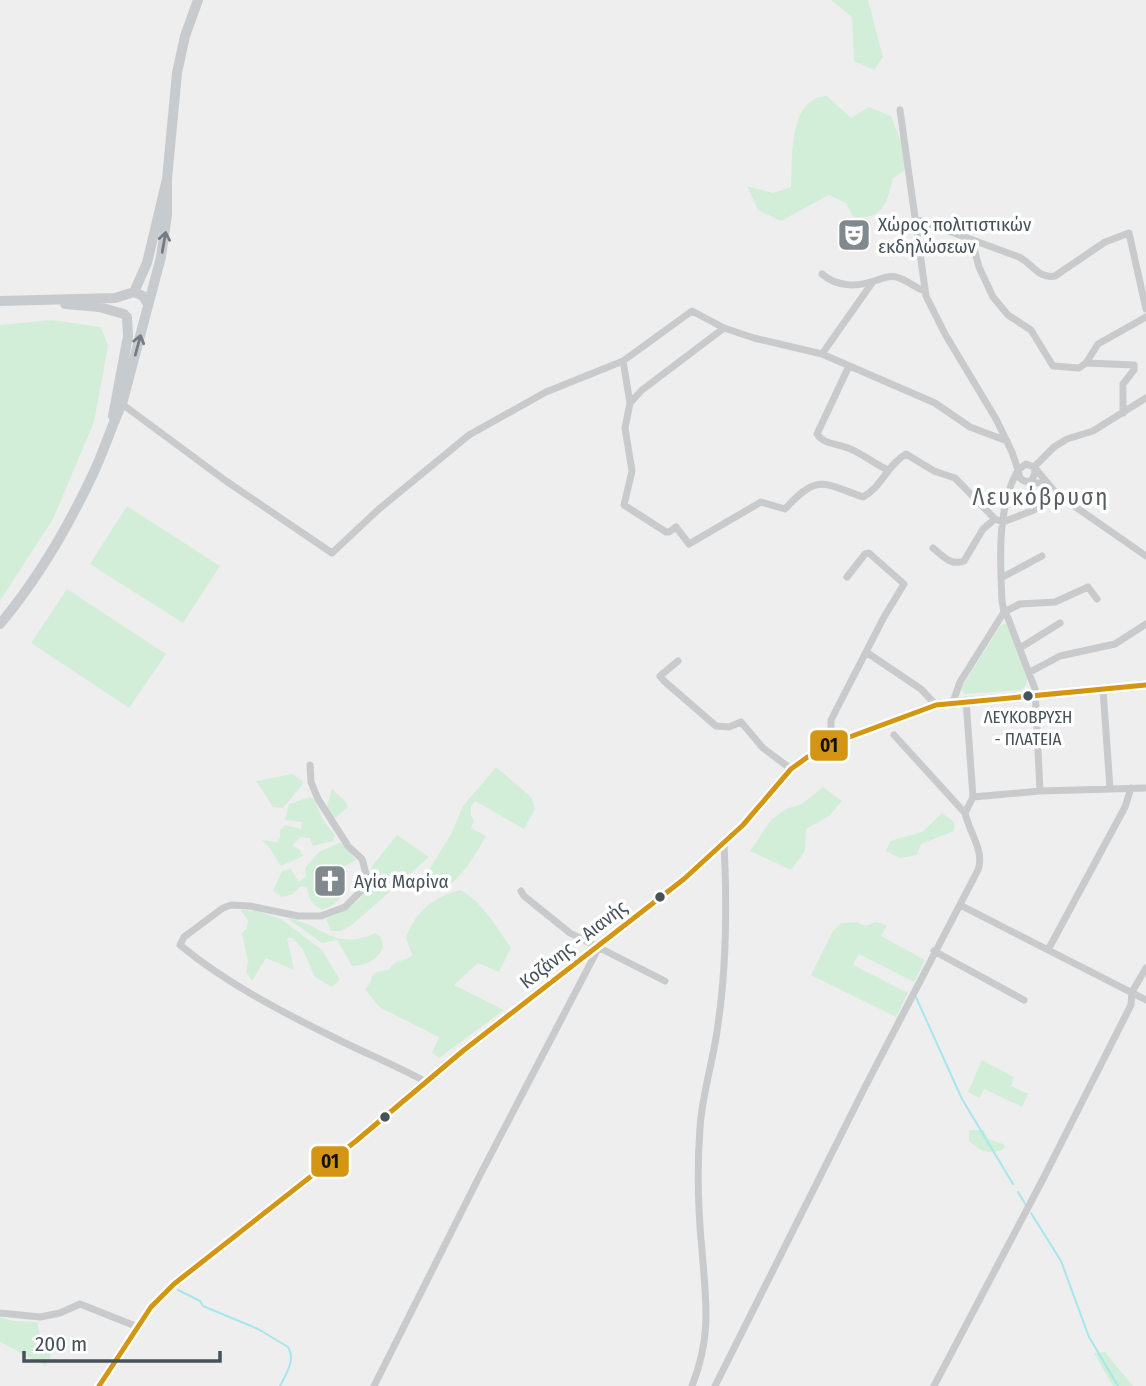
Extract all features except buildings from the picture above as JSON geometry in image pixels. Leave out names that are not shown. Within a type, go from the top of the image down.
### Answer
[{"type":"main road","points":[[0,624],[57,542],[94,472],[122,404],[154,286],[166,229],[167,178],[177,74],[185,36],[198,0]]},
{"type":"main road","points":[[112,423],[128,336],[122,304],[147,263],[167,178]]},
{"type":"main road","points":[[0,301],[115,298],[130,294],[143,296],[147,309]]},
{"type":"main road","points":[[44,300],[99,307],[139,318],[147,309]]},
{"type":"main road","name":"Κοζάνης - Αιανής","points":[[99,1386],[152,1307],[174,1284],[478,1039],[684,879],[724,843],[792,769],[836,743],[936,705],[966,700],[1146,685]]},
{"type":"street","points":[[900,110],[925,291],[945,334],[984,397],[1007,441],[1020,478],[1032,480],[1035,475],[1031,466]]},
{"type":"street","points":[[916,219],[1019,257],[1027,261],[1041,276],[1050,277],[1105,242],[1129,233],[1146,309]]},
{"type":"street","points":[[972,241],[979,267],[993,297],[1008,315],[1031,330],[1053,366],[1079,368],[1086,363],[1098,344],[1146,317]]},
{"type":"street","points":[[822,274],[842,284],[860,285],[886,277],[896,277],[925,291]]},
{"type":"street","points":[[822,354],[873,282]]},
{"type":"street","points":[[122,404],[226,481],[332,553],[379,509],[469,435],[546,392],[623,361],[692,311],[724,328],[754,338],[822,354],[935,403],[970,427],[1007,441]]},
{"type":"street","points":[[629,403],[642,390],[724,328]]},
{"type":"street","points":[[623,361],[629,403],[625,428],[632,471],[624,505],[666,532],[676,527],[689,544],[761,502],[785,509],[808,486],[821,482],[863,497],[872,491],[903,455],[954,478],[999,521]]},
{"type":"street","points":[[1086,363],[1134,365],[1134,370],[1123,384],[1123,413]]},
{"type":"street","points":[[849,366],[817,434],[823,440],[852,449],[888,470]]},
{"type":"street","points":[[1031,466],[1067,439],[1093,430],[1146,398]]},
{"type":"street","points":[[1012,452],[1031,466],[1057,494],[1146,556]]},
{"type":"street","points":[[1031,466],[1024,464],[1018,470],[999,521],[1004,612],[1030,672],[1035,695],[1040,791]]},
{"type":"street","points":[[1013,479],[1046,483]]},
{"type":"street","points":[[933,548],[948,561],[964,561],[983,529],[1034,510],[1057,494]]},
{"type":"street","points":[[836,743],[831,720],[904,584],[869,552],[847,577]]},
{"type":"street","points":[[1001,578],[1042,556]]},
{"type":"street","points":[[953,702],[960,682],[1004,612],[1020,604],[1055,602],[1088,587],[1097,599]]},
{"type":"street","points":[[1020,648],[1060,623]]},
{"type":"street","points":[[1030,672],[1060,656],[1115,644],[1146,624]]},
{"type":"street","points":[[866,652],[921,689],[936,705]]},
{"type":"street","points":[[678,661],[660,676],[664,681],[716,726],[729,727],[741,722],[763,748],[792,769]]},
{"type":"street","points":[[1103,689],[1110,789]]},
{"type":"street","points":[[965,813],[973,797],[966,700]]},
{"type":"street","points":[[715,1386],[981,863],[965,813],[894,734]]},
{"type":"street","points":[[310,765],[318,800],[348,846],[362,859],[366,874],[361,891],[345,906],[321,916],[298,916],[231,905],[184,937],[180,945],[208,969],[334,1038],[426,1083]]},
{"type":"street","points":[[1048,950],[1125,807],[1131,788]]},
{"type":"street","points":[[973,797],[1040,791],[1146,788]]},
{"type":"street","points":[[692,1386],[703,1357],[707,1334],[700,1216],[699,1139],[701,1114],[721,1007],[725,949],[724,843]]},
{"type":"street","points":[[521,891],[570,933],[665,981]]},
{"type":"street","points":[[960,905],[1146,1000]]},
{"type":"street","points":[[374,1386],[598,947]]},
{"type":"street","points":[[934,951],[1024,1000]]},
{"type":"street","points":[[934,1386],[1131,1006],[1132,992],[1146,968]]},
{"type":"street","points":[[0,1313],[40,1317],[60,1313],[80,1304],[138,1327]]},
{"type":"green space","points":[[831,0],[868,0],[883,57],[874,70],[854,61],[852,17]]},
{"type":"green space","points":[[827,96],[851,118],[869,107],[891,116],[902,144],[905,170],[893,178],[886,202],[877,213],[863,217],[853,217],[846,203],[829,195],[781,221],[758,210],[747,186],[773,193],[791,187],[793,147],[799,119],[805,107],[814,99]]},
{"type":"green space","points":[[52,320],[101,327],[108,346],[94,422],[53,519],[0,601],[0,325]]},
{"type":"green space","points":[[127,506],[220,566],[183,623],[90,564]]},
{"type":"green space","points":[[67,589],[166,654],[129,708],[31,643]]},
{"type":"green space","points":[[1001,625],[1008,625],[1027,676],[1026,685],[1021,690],[964,694],[961,688]]},
{"type":"green space","points":[[496,767],[531,797],[535,809],[524,829],[475,801],[471,806],[474,820],[471,828],[486,836],[461,874],[441,889],[434,885],[427,873],[451,834],[463,806]]},
{"type":"green space","points":[[292,774],[303,781],[302,785],[283,808],[273,807],[256,781]]},
{"type":"green space","points":[[823,787],[842,801],[829,816],[806,829],[805,851],[791,870],[750,851],[771,820],[786,809],[802,804]]},
{"type":"green space","points":[[332,789],[348,807],[334,819],[327,806]]},
{"type":"green space","points":[[310,797],[314,799],[323,820],[335,835],[333,841],[313,846],[310,838],[301,837],[292,845],[300,850],[303,856],[281,866],[262,840],[276,842],[285,825],[301,829],[302,822],[285,820],[289,804]]},
{"type":"green space","points":[[942,813],[954,822],[954,831],[921,844],[917,855],[900,858],[886,851],[890,841],[922,832]]},
{"type":"green space","points":[[397,835],[429,857],[352,925],[341,931],[331,931],[326,919],[359,900],[365,892],[372,866]]},
{"type":"green space","points":[[339,843],[345,845],[356,860],[326,874],[318,882],[319,889],[324,892],[341,891],[340,899],[332,906],[322,910],[312,901],[307,888],[301,886],[293,894],[282,897],[273,891],[282,871],[291,869],[299,882],[306,876],[305,868],[319,852]]},
{"type":"green space","points":[[460,890],[482,908],[511,948],[499,972],[478,963],[454,985],[504,1010],[439,1058],[432,1053],[439,1037],[379,1007],[365,989],[376,972],[389,970],[394,964],[412,955],[406,938],[420,913],[433,901]]},
{"type":"green space","points":[[240,910],[257,911],[281,919],[322,950],[340,980],[332,987],[315,977],[302,948],[292,938],[287,938],[294,970],[266,958],[252,981],[246,972],[248,962],[242,933],[247,928],[248,920]]},
{"type":"green space","points":[[287,918],[349,940],[375,933],[381,937],[383,948],[370,961],[352,966],[337,940],[322,943]]},
{"type":"green space","points":[[856,922],[866,926],[875,922],[887,925],[881,936],[925,960],[914,982],[859,954],[853,965],[908,993],[896,1017],[811,975],[833,931],[841,923]]},
{"type":"green space","points":[[982,1060],[1014,1077],[1011,1086],[1028,1094],[1022,1107],[984,1089],[980,1098],[968,1092]]},
{"type":"green space","points":[[969,1130],[984,1130],[987,1138],[1005,1145],[1003,1150],[981,1150],[969,1141]]},
{"type":"green space","points":[[0,1317],[37,1322],[41,1340],[51,1356],[46,1366],[0,1342]]},
{"type":"green space","points":[[1105,1352],[1133,1386],[1113,1386],[1094,1353]]},
{"type":"waterway","points":[[915,995],[962,1099],[1013,1184]]},
{"type":"waterway","points":[[1018,1192],[1026,1205]]},
{"type":"waterway","points":[[1031,1213],[1061,1261],[1089,1337],[1118,1386]]},
{"type":"waterway","points":[[178,1290],[200,1301],[203,1306],[258,1329],[288,1347],[291,1362],[280,1386]]},
{"type":"transit line","name":"01","points":[[99,1386],[151,1307],[174,1284],[356,1141],[464,1050],[684,879],[743,825],[791,769],[809,756],[836,742],[936,705],[1146,685]]},
{"type":"place","name":"Χώρος πολιτιστικών εκδηλώσεων","points":[[854,235]]},
{"type":"place","name":"ΛΕΥΚΟΒΡΥΣΗ - ΠΛΑΤΕΙΑ","points":[[1028,696]]},
{"type":"place","name":"Αγία Μαρίνα","points":[[330,881]]},
{"type":"district","name":"Λευκόβρυση","points":[[1041,497]]}]
